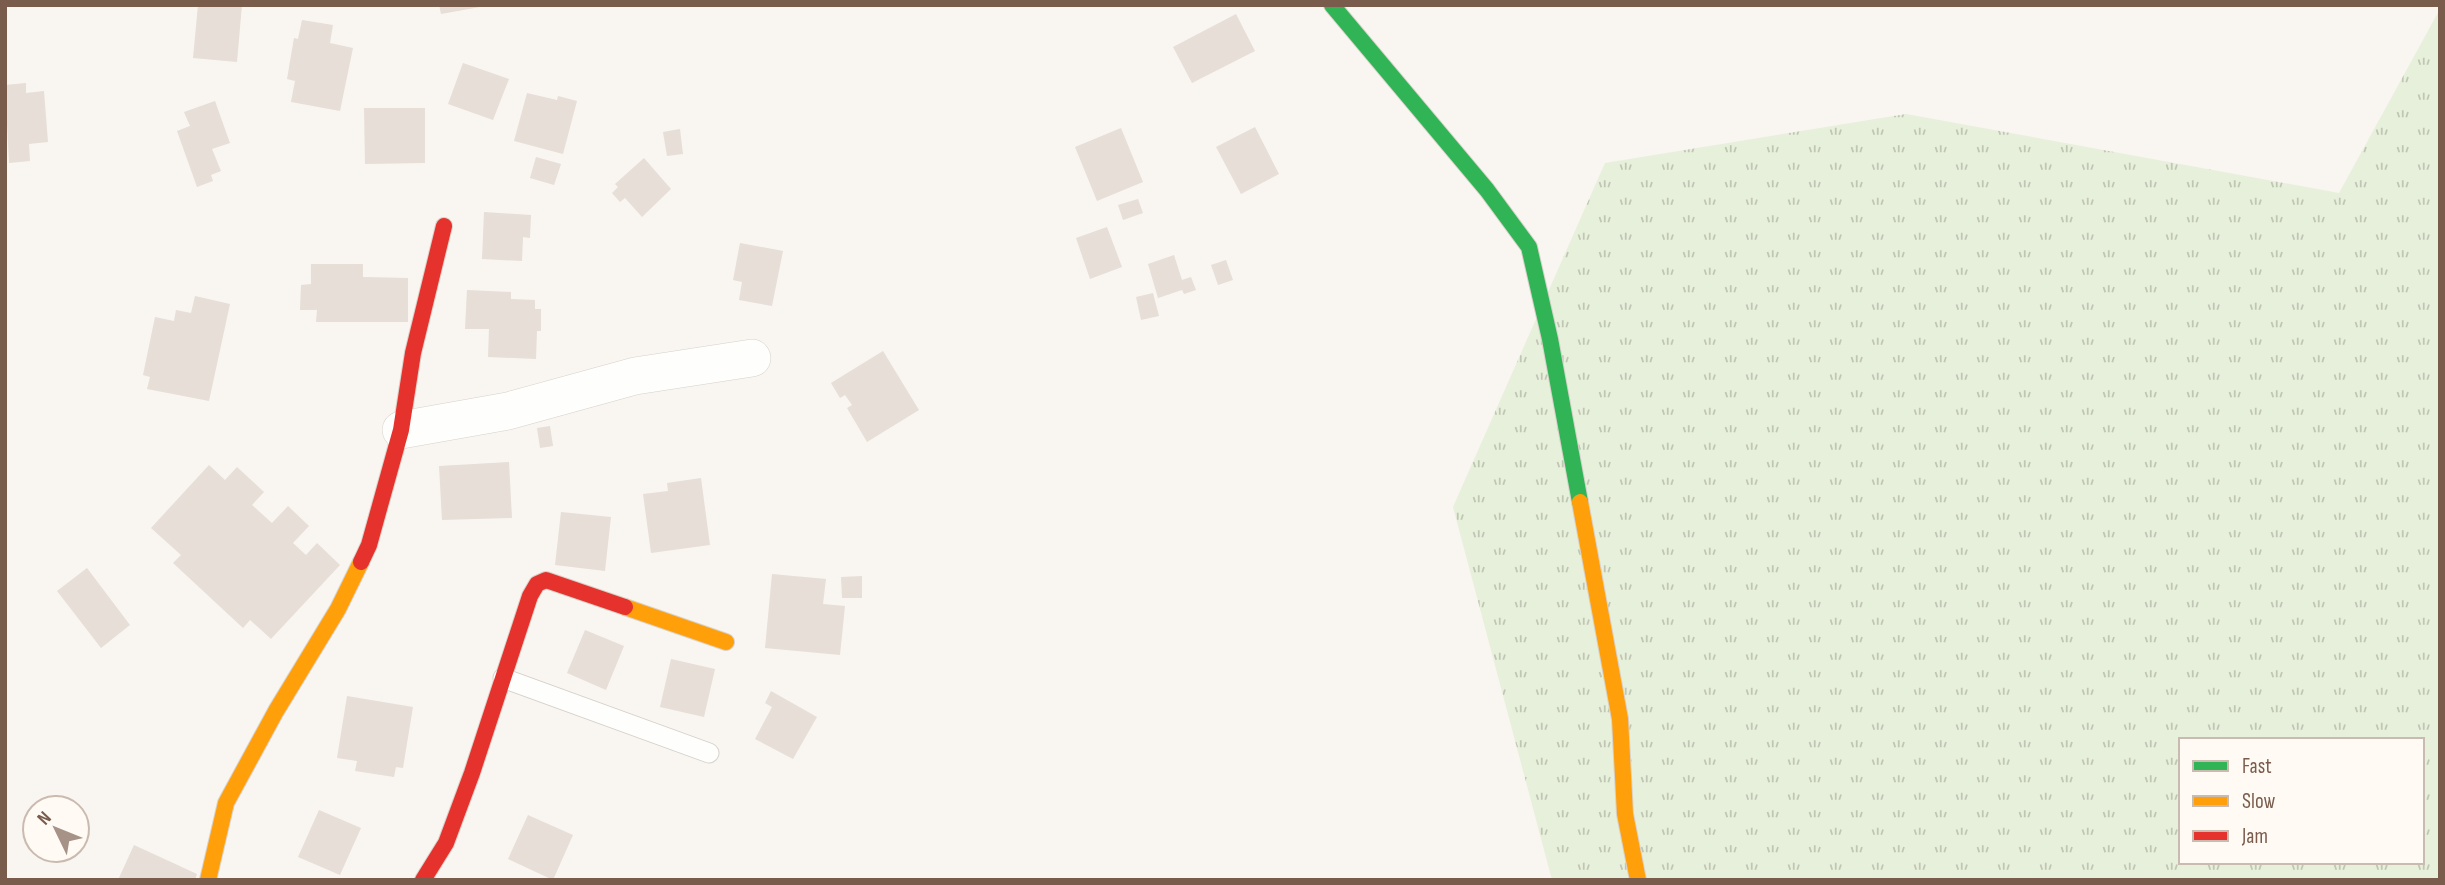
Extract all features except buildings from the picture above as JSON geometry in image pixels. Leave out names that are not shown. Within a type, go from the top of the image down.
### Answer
[{"type":"street","points":[[1332,5],[1488,190],[1529,247],[1550,339],[1620,719],[1625,814],[1638,880]]},
{"type":"street","points":[[208,880],[226,803],[270,721],[338,609],[369,545],[401,430],[413,353],[444,226]]},
{"type":"street","points":[[401,430],[508,411],[635,376],[752,358]]},
{"type":"street","points":[[424,880],[446,843],[472,774],[530,596],[537,584],[546,580],[726,642]]},
{"type":"lane","points":[[503,678],[709,754]]},
{"type":"green space","points":[[2440,9],[2440,880],[1552,880],[1453,507],[1605,163],[1906,114],[2339,193]]},
{"type":"traffic: fast","points":[[1332,5],[1487,190],[1529,247],[1550,339],[1580,502]]},
{"type":"traffic: slow","points":[[1580,502],[1620,719],[1625,814],[1638,880]]},
{"type":"traffic: slow","points":[[208,880],[226,803],[276,711],[338,609],[361,562]]},
{"type":"traffic: slow","points":[[625,607],[726,642]]},
{"type":"traffic: jam","points":[[361,562],[369,545],[401,430],[413,353],[444,226]]},
{"type":"traffic: jam","points":[[423,880],[446,843],[530,596],[537,584],[546,580],[625,607]]}]
